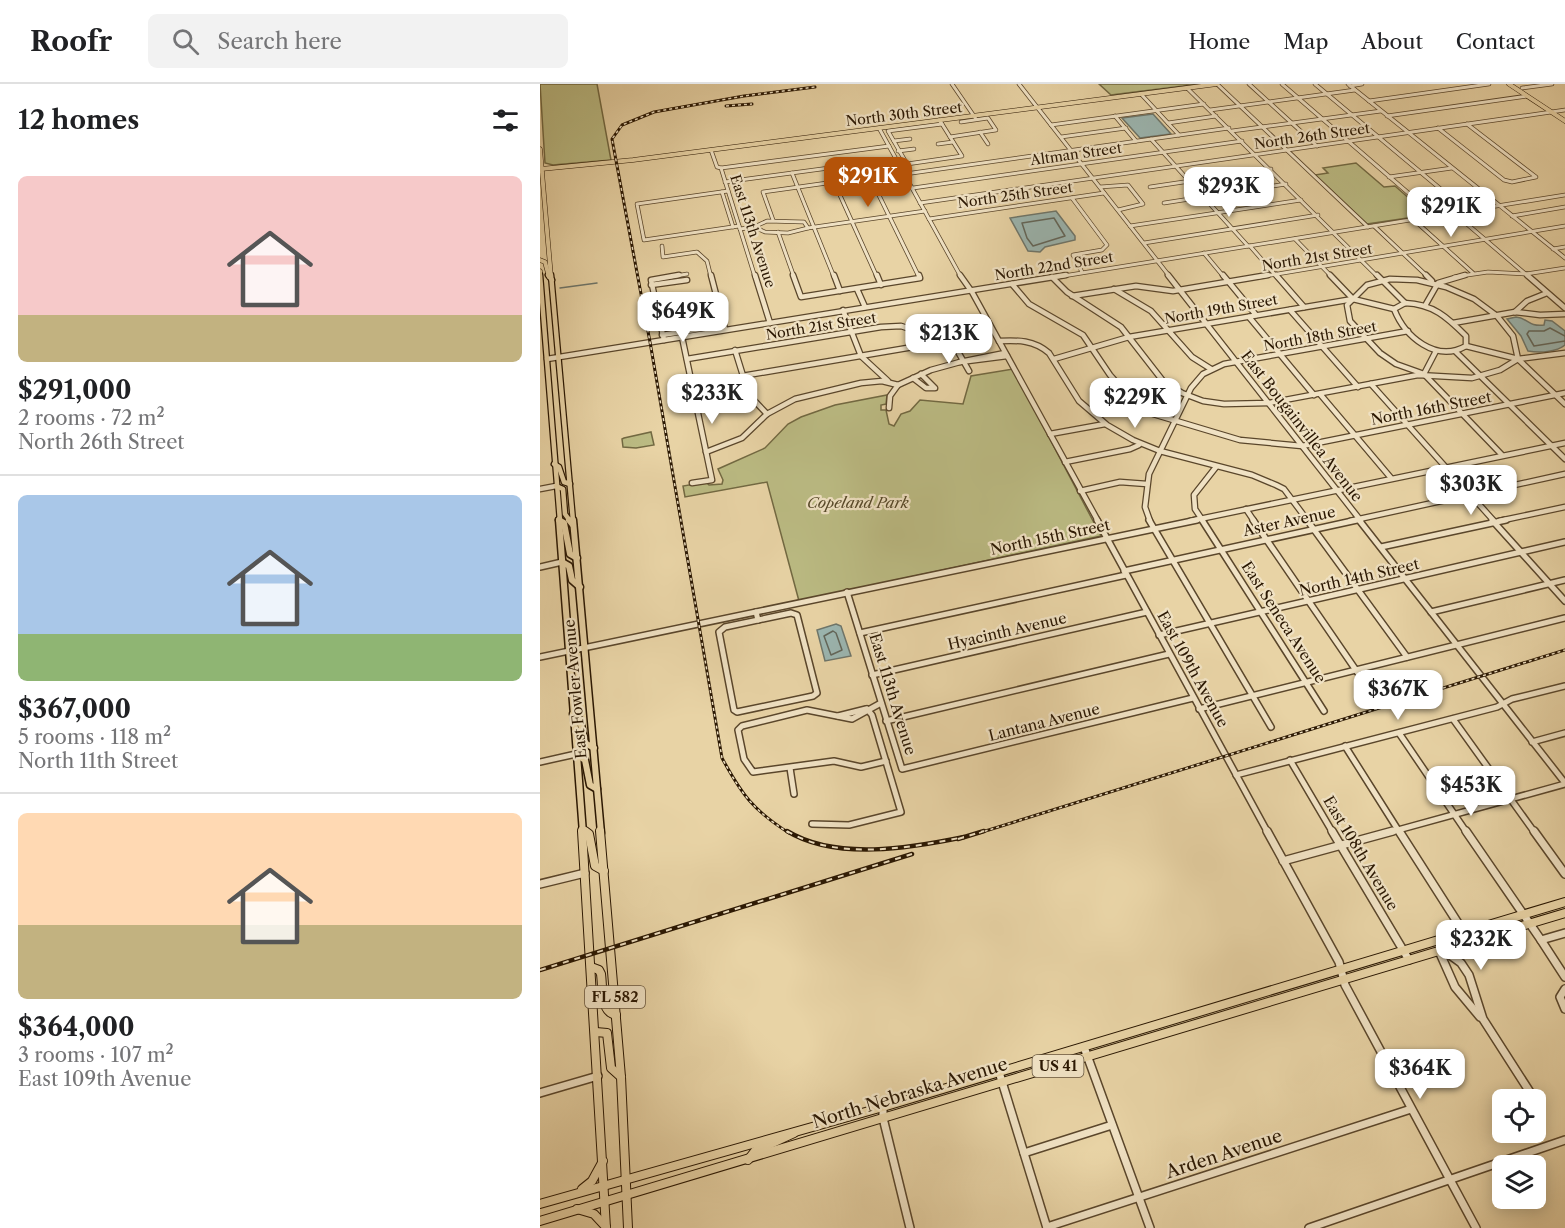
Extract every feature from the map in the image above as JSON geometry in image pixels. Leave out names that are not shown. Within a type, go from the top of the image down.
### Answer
[{"type":"main road","name":"North 30th Street","points":[[541,169],[551,171],[941,122],[1217,84]]},
{"type":"main road","points":[[1513,84],[1565,119]]},
{"type":"main road","points":[[1513,84],[1527,96],[1565,119]]},
{"type":"main road","name":"East Fowler Avenue","points":[[540,149],[616,1015],[628,1228]]},
{"type":"main road","name":"North 30th Street","points":[[541,169],[629,160]]},
{"type":"main road","points":[[544,179],[551,171]]},
{"type":"main road","points":[[540,260],[544,261],[547,274],[553,280]]},
{"type":"main road","name":"East Fowler Avenue","points":[[540,271],[582,829],[599,1076],[606,1228]]},
{"type":"main road","points":[[554,464],[559,467],[564,482],[570,484]]},
{"type":"main road","points":[[556,486],[563,489],[565,514],[574,525]]},
{"type":"main road","points":[[559,520],[564,523],[570,554],[577,558]]},
{"type":"main road","points":[[562,562],[569,566],[572,580],[580,587]]},
{"type":"main road","points":[[573,714],[580,720],[585,743],[594,748]]},
{"type":"main road","points":[[576,754],[585,760],[590,785],[597,789]]},
{"type":"main road","points":[[582,829],[589,834],[595,866],[604,871]]},
{"type":"main road","name":"North Nebraska Avenue","points":[[540,1204],[604,1184],[883,1107],[1565,902]]},
{"type":"main road","name":"North Nebraska Avenue","points":[[540,1221],[1564,913]]},
{"type":"main road","points":[[591,967],[599,970],[601,974],[605,1009],[610,1014],[616,1015]]},
{"type":"main road","points":[[1250,997],[1254,1007]]},
{"type":"main road","points":[[596,1032],[607,1033],[611,1068],[621,1077]]},
{"type":"main road","points":[[989,1075],[992,1086]]},
{"type":"main road","points":[[747,1160],[755,1151],[799,1129]]},
{"type":"main road","points":[[578,1192],[592,1181],[603,1161]]},
{"type":"main road","points":[[576,1209],[594,1214],[606,1228]]},
{"type":"street","points":[[952,84],[972,118]]},
{"type":"street","name":"East Bougainvillea Avenue","points":[[1019,84],[1565,783]]},
{"type":"street","points":[[1217,84],[1368,227]]},
{"type":"street","points":[[1249,84],[1317,146]]},
{"type":"street","points":[[1282,84],[1435,216]]},
{"type":"street","points":[[1315,84],[1467,211]]},
{"type":"street","points":[[1349,85],[1362,84]]},
{"type":"street","points":[[1368,101],[1489,84]]},
{"type":"street","points":[[1522,88],[1552,84]]},
{"type":"street","points":[[1349,85],[1565,258]]},
{"type":"street","points":[[1187,88],[1405,303]]},
{"type":"street","points":[[1210,110],[1355,90]]},
{"type":"street","points":[[1141,94],[1179,135]]},
{"type":"street","points":[[1387,116],[1527,96]]},
{"type":"street","points":[[1051,125],[1204,104]]},
{"type":"street","name":"North 26th Street","points":[[920,203],[1565,110]]},
{"type":"street","points":[[905,174],[1179,135],[1263,127],[1381,111]]},
{"type":"street","points":[[1115,116],[1136,141]]},
{"type":"street","points":[[1168,123],[1216,116]]},
{"type":"street","points":[[950,137],[996,130],[988,118],[972,118],[961,122],[967,134]]},
{"type":"street","points":[[888,131],[907,164],[962,156],[941,122]]},
{"type":"street","name":"North 30th Street","points":[[888,131],[941,122]]},
{"type":"street","points":[[1438,128],[1504,180],[1524,180],[1536,176],[1467,124]]},
{"type":"street","name":"East 109th Avenue","points":[[879,128],[928,219],[999,341],[1283,861],[1476,1228]]},
{"type":"street","points":[[1061,137],[1126,128]]},
{"type":"street","points":[[980,132],[988,144]]},
{"type":"street","points":[[894,141],[910,139]]},
{"type":"street","points":[[1151,139],[1304,307]]},
{"type":"street","name":"Altman Street","points":[[913,188],[1242,141]]},
{"type":"street","points":[[938,144],[953,142]]},
{"type":"street","points":[[721,168],[889,146]]},
{"type":"street","points":[[892,152],[914,149]]},
{"type":"street","name":"East 113th Avenue","points":[[711,150],[717,167],[721,168],[770,323]]},
{"type":"street","points":[[935,154],[938,160]]},
{"type":"street","points":[[725,182],[896,159]]},
{"type":"street","points":[[1389,177],[1452,168]]},
{"type":"street","points":[[1150,187],[1271,170]]},
{"type":"street","points":[[792,173],[840,291]]},
{"type":"street","points":[[773,220],[763,192],[870,177],[920,278],[801,297],[778,232]]},
{"type":"street","points":[[834,182],[881,285]]},
{"type":"street","points":[[1100,187],[1125,184],[1143,204],[1118,210]]},
{"type":"street","points":[[1164,203],[1286,184]]},
{"type":"street","points":[[728,191],[637,204],[644,240],[733,227],[754,227],[762,221],[773,220],[804,222],[808,228]]},
{"type":"street","points":[[722,192],[733,227]]},
{"type":"street","name":"North 25th Street","points":[[928,219],[1104,193]]},
{"type":"street","name":"North 22nd Street","points":[[546,358],[663,337],[682,337],[1565,195]]},
{"type":"street","points":[[1556,196],[1565,205]]},
{"type":"street","points":[[1072,198],[1107,245],[1102,250],[1072,255],[1082,272]]},
{"type":"street","points":[[1130,226],[1302,200]]},
{"type":"street","points":[[1512,216],[1565,205]]},
{"type":"street","points":[[754,227],[759,231],[797,232],[814,227],[925,211]]},
{"type":"street","points":[[1454,213],[1565,308]]},
{"type":"street","points":[[1144,243],[1318,215]]},
{"type":"street","points":[[1414,220],[1473,273]]},
{"type":"street","points":[[1374,226],[1432,281]]},
{"type":"street","name":"North 21st Street","points":[[1071,297],[1136,286],[1180,290],[1565,226]]},
{"type":"street","points":[[1295,239],[1353,299]]},
{"type":"street","points":[[662,246],[663,257],[697,252],[707,261],[725,330]]},
{"type":"street","points":[[1553,249],[1565,247]]},
{"type":"street","points":[[1203,253],[1256,315]]},
{"type":"street","points":[[1426,304],[1438,283],[1453,277],[1473,273],[1526,274],[1565,268]]},
{"type":"street","points":[[687,274],[651,280],[663,337],[700,329]]},
{"type":"street","points":[[1052,277],[1071,297],[1113,320],[1130,337],[1157,375],[1187,396],[1230,405],[1269,404],[1424,374]]},
{"type":"street","points":[[651,285],[687,280]]},
{"type":"street","points":[[1518,359],[1502,370],[1482,377],[1453,379],[1424,374],[1396,364],[1366,339],[1350,321],[1347,305],[1357,292],[1383,281],[1432,281],[1466,293],[1495,315],[1515,337],[1518,344],[1518,359],[1565,404]]},
{"type":"street","name":"North 16th Street","points":[[1012,284],[1029,304],[1078,331],[1110,375],[1129,396],[1153,414],[1240,440],[1302,446],[1565,393]]},
{"type":"street","points":[[857,289],[865,307]]},
{"type":"street","points":[[1114,290],[1150,311],[1169,330],[1188,356],[1211,369],[1198,380],[1187,396],[1151,468],[1145,507],[1147,517],[1271,727]]},
{"type":"street","points":[[1515,312],[1527,301],[1547,293]]},
{"type":"street","name":"North 19th Street","points":[[1054,359],[1074,356],[1130,337],[1353,299],[1394,309]]},
{"type":"street","points":[[1466,346],[1466,336],[1437,309],[1426,304],[1405,303],[1394,309],[1396,317],[1408,331],[1424,345],[1436,351],[1456,352],[1466,346],[1518,359],[1565,353]]},
{"type":"street","points":[[843,310],[861,356],[890,382],[898,385]]},
{"type":"street","points":[[1290,310],[1358,387]]},
{"type":"street","points":[[1453,323],[1515,312],[1540,315],[1565,314]]},
{"type":"street","points":[[1249,317],[1391,478]]},
{"type":"street","points":[[923,333],[937,320],[945,320],[929,335]]},
{"type":"street","name":"North 21st Street","points":[[687,359],[890,326],[923,333],[953,343],[969,371]]},
{"type":"street","name":"North 18th Street","points":[[1211,369],[1236,362],[1408,331]]},
{"type":"street","points":[[682,337],[712,480],[692,483]]},
{"type":"street","points":[[742,376],[913,347],[936,337]]},
{"type":"street","points":[[999,341],[1016,340],[1037,344],[1048,350],[1076,398],[1105,424],[1139,445],[1261,477],[1284,489],[1407,657]]},
{"type":"street","points":[[735,350],[749,395],[767,414]]},
{"type":"street","points":[[1424,374],[1436,351]]},
{"type":"street","points":[[1456,352],[1565,459]]},
{"type":"street","points":[[889,406],[890,396],[898,385],[921,374],[963,362],[1006,355]]},
{"type":"street","points":[[913,378],[926,388],[935,387],[921,374]]},
{"type":"street","points":[[1424,374],[1502,455]]},
{"type":"street","points":[[706,452],[742,438],[767,414],[795,399],[816,392],[861,383],[890,382]]},
{"type":"street","points":[[1371,384],[1565,601]]},
{"type":"street","points":[[1050,434],[1105,424]]},
{"type":"street","name":"North 15th Street","points":[[540,657],[1565,443]]},
{"type":"street","points":[[1065,462],[1130,449],[1139,445]]},
{"type":"street","points":[[1201,519],[1195,509],[1194,495],[1216,467]]},
{"type":"street","name":"Aster Avenue","points":[[860,633],[1125,573],[1172,558],[1565,474]]},
{"type":"street","points":[[1080,491],[1120,482],[1147,484]]},
{"type":"street","points":[[540,489],[556,486]]},
{"type":"street","points":[[1381,547],[1565,507]]},
{"type":"street","points":[[1246,509],[1373,695]]},
{"type":"street","name":"East Seneca Avenue","points":[[1201,519],[1324,711]]},
{"type":"street","name":"North 14th Street","points":[[1159,636],[1565,542]]},
{"type":"street","points":[[540,567],[562,562]]},
{"type":"street","points":[[1431,612],[1565,580]]},
{"type":"street","name":"East 113th Avenue","points":[[847,592],[902,769]]},
{"type":"street","points":[[756,612],[758,620]]},
{"type":"street","name":"Hyacinth Avenue","points":[[872,675],[1147,612]]},
{"type":"street","points":[[797,615],[816,694],[735,712],[719,632],[724,627],[758,620],[797,615]]},
{"type":"street","points":[[1199,709],[1565,618]]},
{"type":"street","points":[[886,721],[1169,654]]},
{"type":"street","points":[[1236,775],[1453,719],[1503,705],[1512,699],[1565,686]]},
{"type":"street","name":"Lantana Avenue","points":[[902,769],[1193,698]]},
{"type":"street","points":[[881,703],[852,719],[807,710],[739,728],[742,752],[751,771],[836,761],[861,766],[885,761]]},
{"type":"street","points":[[813,824],[852,825],[901,812],[872,715],[867,709]]},
{"type":"street","points":[[1453,719],[1565,874]]},
{"type":"street","points":[[1399,733],[1565,977]]},
{"type":"street","points":[[1532,742],[1565,733]]},
{"type":"street","points":[[1345,746],[1470,942]]},
{"type":"street","points":[[540,762],[576,754]]},
{"type":"street","name":"East 108th Avenue","points":[[1290,760],[1409,960]]},
{"type":"street","points":[[790,768],[794,794]]},
{"type":"street","points":[[1283,861],[1565,783]]},
{"type":"street","points":[[540,884],[585,873]]},
{"type":"street","points":[[1541,940],[1565,933]]},
{"type":"street","points":[[1441,950],[1454,986],[1465,1002],[1483,1019],[1528,1089]]},
{"type":"street","points":[[1441,950],[1461,963],[1469,975],[1483,1019]]},
{"type":"street","points":[[1565,989],[1560,997],[1565,1009]]},
{"type":"street","points":[[1084,1047],[1150,1228]]},
{"type":"street","points":[[999,1072],[1047,1228]]},
{"type":"street","points":[[540,1092],[599,1076]]},
{"type":"street","points":[[883,1107],[910,1228]]},
{"type":"street","name":"Arden Avenue","points":[[1047,1228],[1411,1108]]},
{"type":"street","points":[[1024,1153],[1112,1125]]},
{"type":"street","points":[[1309,1228],[1565,1140]]},
{"type":"green space","points":[[540,84],[597,84],[611,160],[553,165],[545,163]]},
{"type":"green space","points":[[1099,84],[1199,84],[1111,95]]},
{"type":"green space","points":[[1356,163],[1384,187],[1395,186],[1428,215],[1367,224],[1315,175],[1328,173],[1323,168]]},
{"type":"green space","name":"Copeland Park","points":[[1013,369],[1101,536],[799,601],[767,482],[685,497],[683,486],[706,482],[709,485],[722,484],[723,480],[718,469],[765,448],[788,424],[801,417],[835,405],[887,395],[886,404],[881,405],[881,410],[886,410],[889,424],[894,426],[901,414],[910,411],[920,400],[963,404],[971,376]]},
{"type":"green space","points":[[651,432],[654,445],[636,448],[623,447],[622,439]]},
{"type":"water","points":[[1153,114],[1171,134],[1140,138],[1122,118]]},
{"type":"water","points":[[1056,211],[1075,236],[1075,240],[1045,247],[1040,252],[1028,251],[1010,218]]},
{"type":"water","points":[[1516,317],[1539,325],[1544,325],[1545,320],[1552,321],[1565,331],[1565,345],[1548,351],[1528,351],[1521,336],[1507,319]]},
{"type":"water","points":[[836,624],[841,626],[851,656],[825,661],[817,630]]},
{"type":"waterway","points":[[560,288],[597,283]]},
{"type":"railway","points":[[789,833],[757,809],[736,782],[722,758],[650,342],[612,139],[622,125],[654,112],[744,96],[815,87]]},
{"type":"railway","points":[[726,106],[752,104]]},
{"type":"railway","points":[[979,833],[1565,650]]},
{"type":"railway","points":[[787,831],[806,840],[851,849],[898,848],[964,837]]},
{"type":"railway","points":[[958,839],[984,831]]},
{"type":"railway","points":[[540,970],[912,854]]}]
